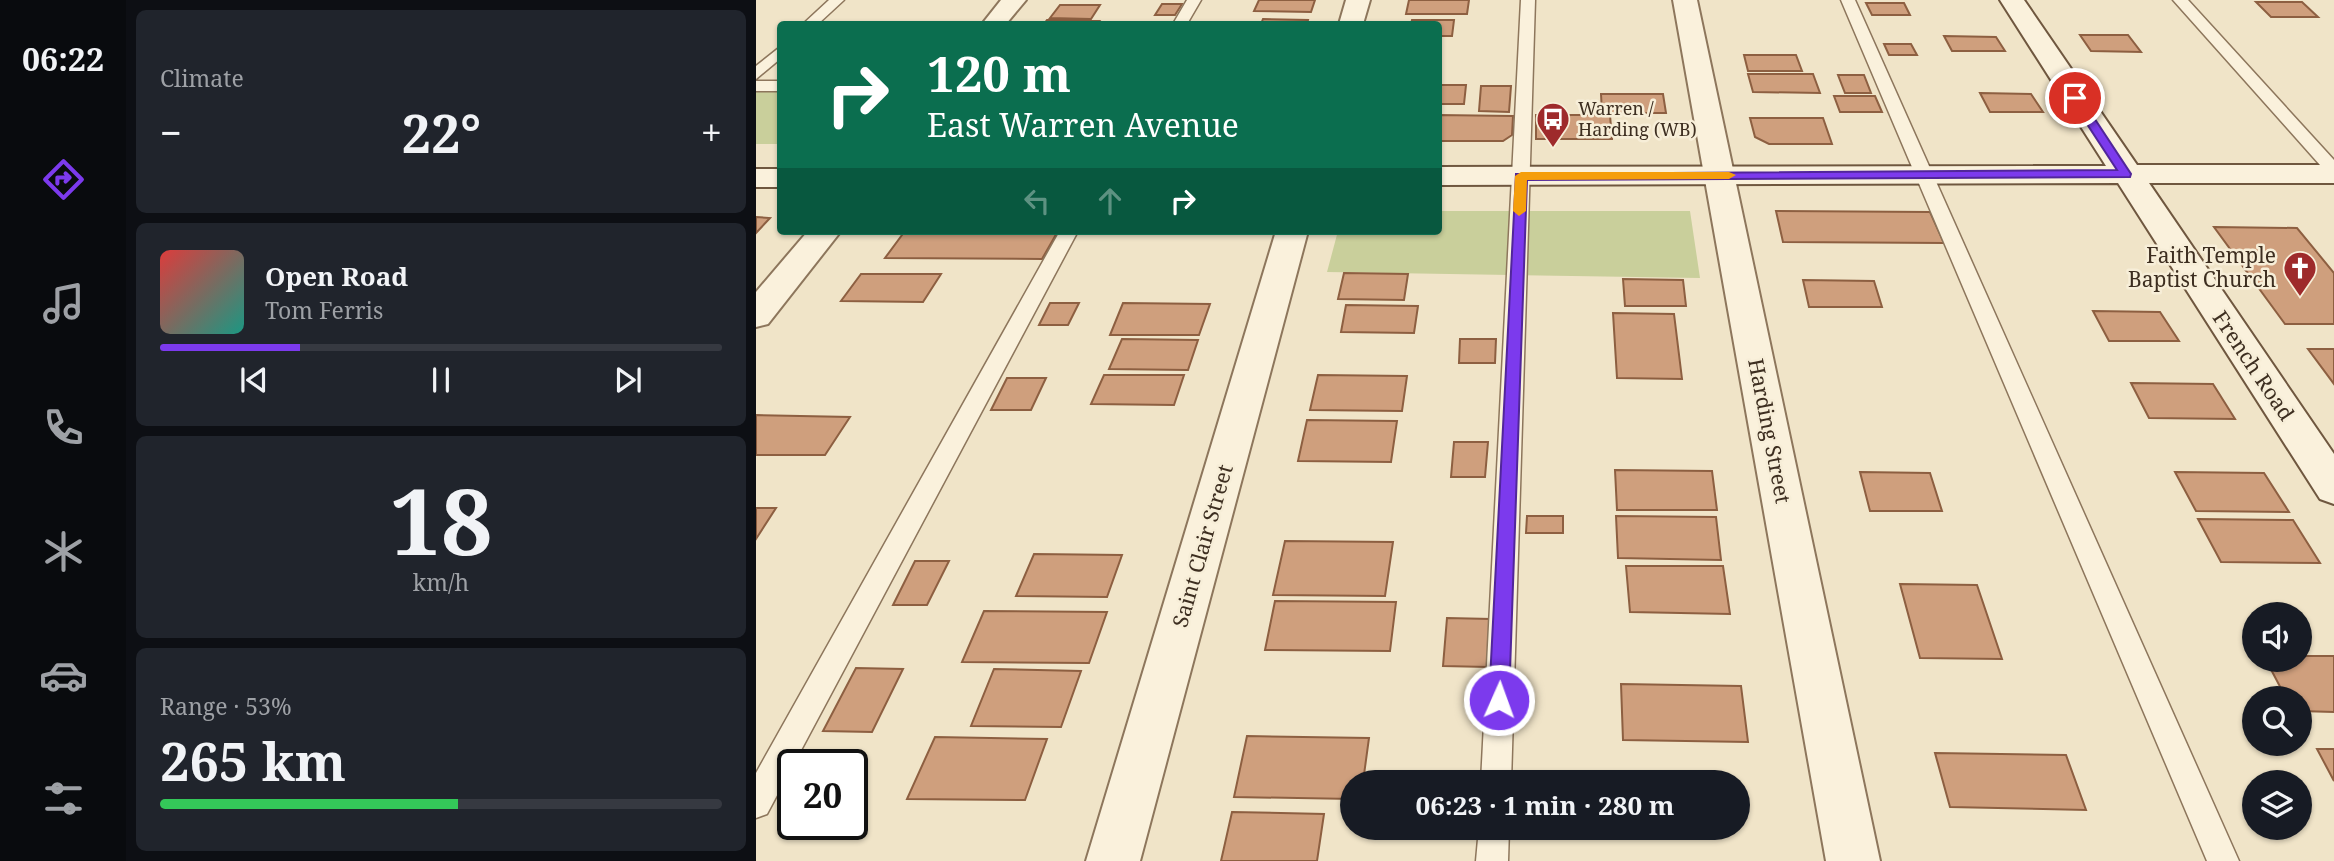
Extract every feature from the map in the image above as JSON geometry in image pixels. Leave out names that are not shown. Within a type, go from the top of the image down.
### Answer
[{"type":"street","points":[[996,21],[1014,0]]},
{"type":"street","points":[[1352,21],[1358,0]]},
{"type":"street","name":"Harding Street","points":[[1685,0],[1853,861]]},
{"type":"street","name":"French Road","points":[[2012,0],[2334,487]]},
{"type":"street","points":[[1442,176],[2334,172]]},
{"type":"street","points":[[756,178],[777,178]]},
{"type":"street","points":[[756,314],[822,235]]},
{"type":"street","name":"Saint Clair Street","points":[[1113,861],[1291,235]]},
{"type":"lane","points":[[813,21],[837,0]]},
{"type":"lane","points":[[1182,21],[1194,0]]},
{"type":"lane","points":[[1496,770],[1528,0]]},
{"type":"lane","points":[[1848,0],[2223,861]]},
{"type":"lane","points":[[2180,0],[2334,172]]},
{"type":"lane","points":[[756,74],[777,54]]},
{"type":"lane","points":[[756,86],[777,86]]},
{"type":"lane","points":[[756,803],[1067,235]]},
{"type":"lane","points":[[1492,861],[1493,840]]},
{"type":"green space","points":[[756,90],[777,90],[777,144],[756,144]]},
{"type":"green space","points":[[1442,211],[1690,211],[1700,278],[1327,272],[1337,235],[1442,235]]},
{"type":"building","points":[[1259,0],[1315,0],[1311,12],[1254,11]]},
{"type":"building","points":[[1409,0],[1469,0],[1467,14],[1406,14]]},
{"type":"building","points":[[2256,2],[2302,2],[2318,17],[2271,17]]},
{"type":"building","points":[[1866,3],[1904,3],[1910,15],[1872,15]]},
{"type":"building","points":[[1162,4],[1182,4],[1175,15],[1155,15]]},
{"type":"building","points":[[1060,5],[1100,5],[1091,19],[1050,18]]},
{"type":"building","points":[[1263,19],[1308,20],[1308,21],[1262,21]]},
{"type":"building","points":[[1454,20],[1452,36],[1442,36],[1442,21],[1412,21]]},
{"type":"building","points":[[2080,35],[2128,35],[2141,52],[2091,51]]},
{"type":"building","points":[[1944,36],[1996,37],[2005,51],[1952,51]]},
{"type":"building","points":[[1884,44],[1911,44],[1917,55],[1889,55]]},
{"type":"building","points":[[1744,55],[1796,55],[1802,71],[1748,71]]},
{"type":"building","points":[[1748,74],[1813,74],[1820,93],[1753,92]]},
{"type":"building","points":[[1838,75],[1864,75],[1871,93],[1845,93]]},
{"type":"building","points":[[1442,85],[1466,85],[1464,104],[1442,104]]},
{"type":"building","points":[[1481,86],[1511,86],[1509,112],[1479,111]]},
{"type":"building","points":[[1980,93],[2031,94],[2043,112],[1990,112]]},
{"type":"building","points":[[1601,94],[1663,94],[1666,113],[1602,113]]},
{"type":"building","points":[[1834,96],[1875,96],[1882,112],[1840,112]]},
{"type":"building","points":[[1442,115],[1513,116],[1512,135],[1503,141],[1442,141]]},
{"type":"building","points":[[1536,115],[1610,115],[1612,139],[1536,139]]},
{"type":"building","points":[[1750,118],[1823,118],[1832,144],[1769,144],[1755,137]]},
{"type":"building","points":[[1776,211],[1930,212],[1944,243],[1783,242]]},
{"type":"building","points":[[756,217],[770,218],[756,233]]},
{"type":"building","name":"Faith Temple Baptist Church","points":[[2214,227],[2297,228],[2334,273],[2334,324],[2285,324]]},
{"type":"building","points":[[902,235],[1056,235],[1042,259],[885,258]]},
{"type":"building","points":[[1344,273],[1408,274],[1404,300],[1338,299]]},
{"type":"building","points":[[861,274],[941,274],[923,302],[841,301]]},
{"type":"building","points":[[1623,279],[1683,280],[1686,306],[1625,306]]},
{"type":"building","points":[[1803,280],[1874,281],[1882,307],[1809,307]]},
{"type":"building","points":[[1050,303],[1079,303],[1068,325],[1039,325]]},
{"type":"building","points":[[1123,303],[1210,304],[1199,335],[1110,335]]},
{"type":"building","points":[[1346,305],[1418,306],[1414,333],[1341,332]]},
{"type":"building","points":[[2093,311],[2160,312],[2179,341],[2109,341]]},
{"type":"building","points":[[1613,313],[1674,314],[1682,379],[1617,378]]},
{"type":"building","points":[[1122,339],[1198,340],[1188,370],[1109,369]]},
{"type":"building","points":[[1460,339],[1496,339],[1495,363],[1459,363]]},
{"type":"building","points":[[2308,349],[2334,349],[2334,384]]},
{"type":"building","points":[[1104,375],[1184,375],[1174,405],[1091,404]]},
{"type":"building","points":[[1318,375],[1407,376],[1402,411],[1310,410]]},
{"type":"building","points":[[1007,378],[1046,378],[1031,410],[991,410]]},
{"type":"building","points":[[2131,383],[2213,384],[2235,419],[2149,418]]},
{"type":"building","points":[[756,415],[850,417],[825,455],[756,455]]},
{"type":"building","points":[[1307,420],[1397,421],[1391,462],[1298,461]]},
{"type":"building","points":[[1454,442],[1488,442],[1485,477],[1451,477]]},
{"type":"building","points":[[1615,470],[1712,471],[1717,510],[1617,510]]},
{"type":"building","points":[[1860,472],[1930,473],[1942,511],[1870,511]]},
{"type":"building","points":[[2175,472],[2264,473],[2289,512],[2196,511]]},
{"type":"building","points":[[756,508],[776,508],[756,539]]},
{"type":"building","points":[[1527,516],[1563,516],[1563,533],[1526,533]]},
{"type":"building","points":[[1616,516],[1716,517],[1721,560],[1618,558]]},
{"type":"building","points":[[2198,519],[2293,520],[2320,563],[2221,562]]},
{"type":"building","points":[[1285,541],[1393,542],[1385,596],[1273,595]]},
{"type":"building","points":[[1034,554],[1122,555],[1107,597],[1016,596]]},
{"type":"building","points":[[915,561],[949,561],[927,605],[893,605]]},
{"type":"building","points":[[1626,566],[1723,566],[1730,614],[1630,612]]},
{"type":"building","points":[[1900,584],[1977,585],[2002,659],[1920,658]]},
{"type":"building","points":[[1275,601],[1396,602],[1390,651],[1265,650]]},
{"type":"building","points":[[984,611],[1107,612],[1089,663],[962,662]]},
{"type":"building","points":[[1447,618],[1491,619],[1488,667],[1443,666]]},
{"type":"building","points":[[2312,656],[2334,656],[2334,712],[2312,711],[2312,686],[2280,686],[2272,672],[2312,672]]},
{"type":"building","points":[[856,668],[903,669],[872,732],[823,731]]},
{"type":"building","points":[[994,669],[1081,671],[1061,727],[971,726]]},
{"type":"building","points":[[1621,684],[1741,686],[1748,742],[1623,740]]},
{"type":"building","points":[[1247,736],[1369,738],[1365,770],[1340,770],[1340,799],[1234,797]]},
{"type":"building","points":[[935,737],[1047,739],[1025,800],[907,799]]},
{"type":"building","points":[[2317,749],[2334,749],[2334,781]]},
{"type":"building","points":[[1935,753],[2066,755],[2086,810],[1950,807]]},
{"type":"building","points":[[1232,812],[1324,814],[1317,861],[1221,861]]},
{"type":"slow traffic","points":[[1519,211],[1521,176],[1729,175]]},
{"type":"place","name":"Warren / Harding (WB)","points":[[1553,149]]},
{"type":"place","name":"Faith Temple Baptist Church","points":[[2300,298]]},
{"type":"route","points":[[1499,700],[1521,176],[2125,174],[2075,98]]}]
